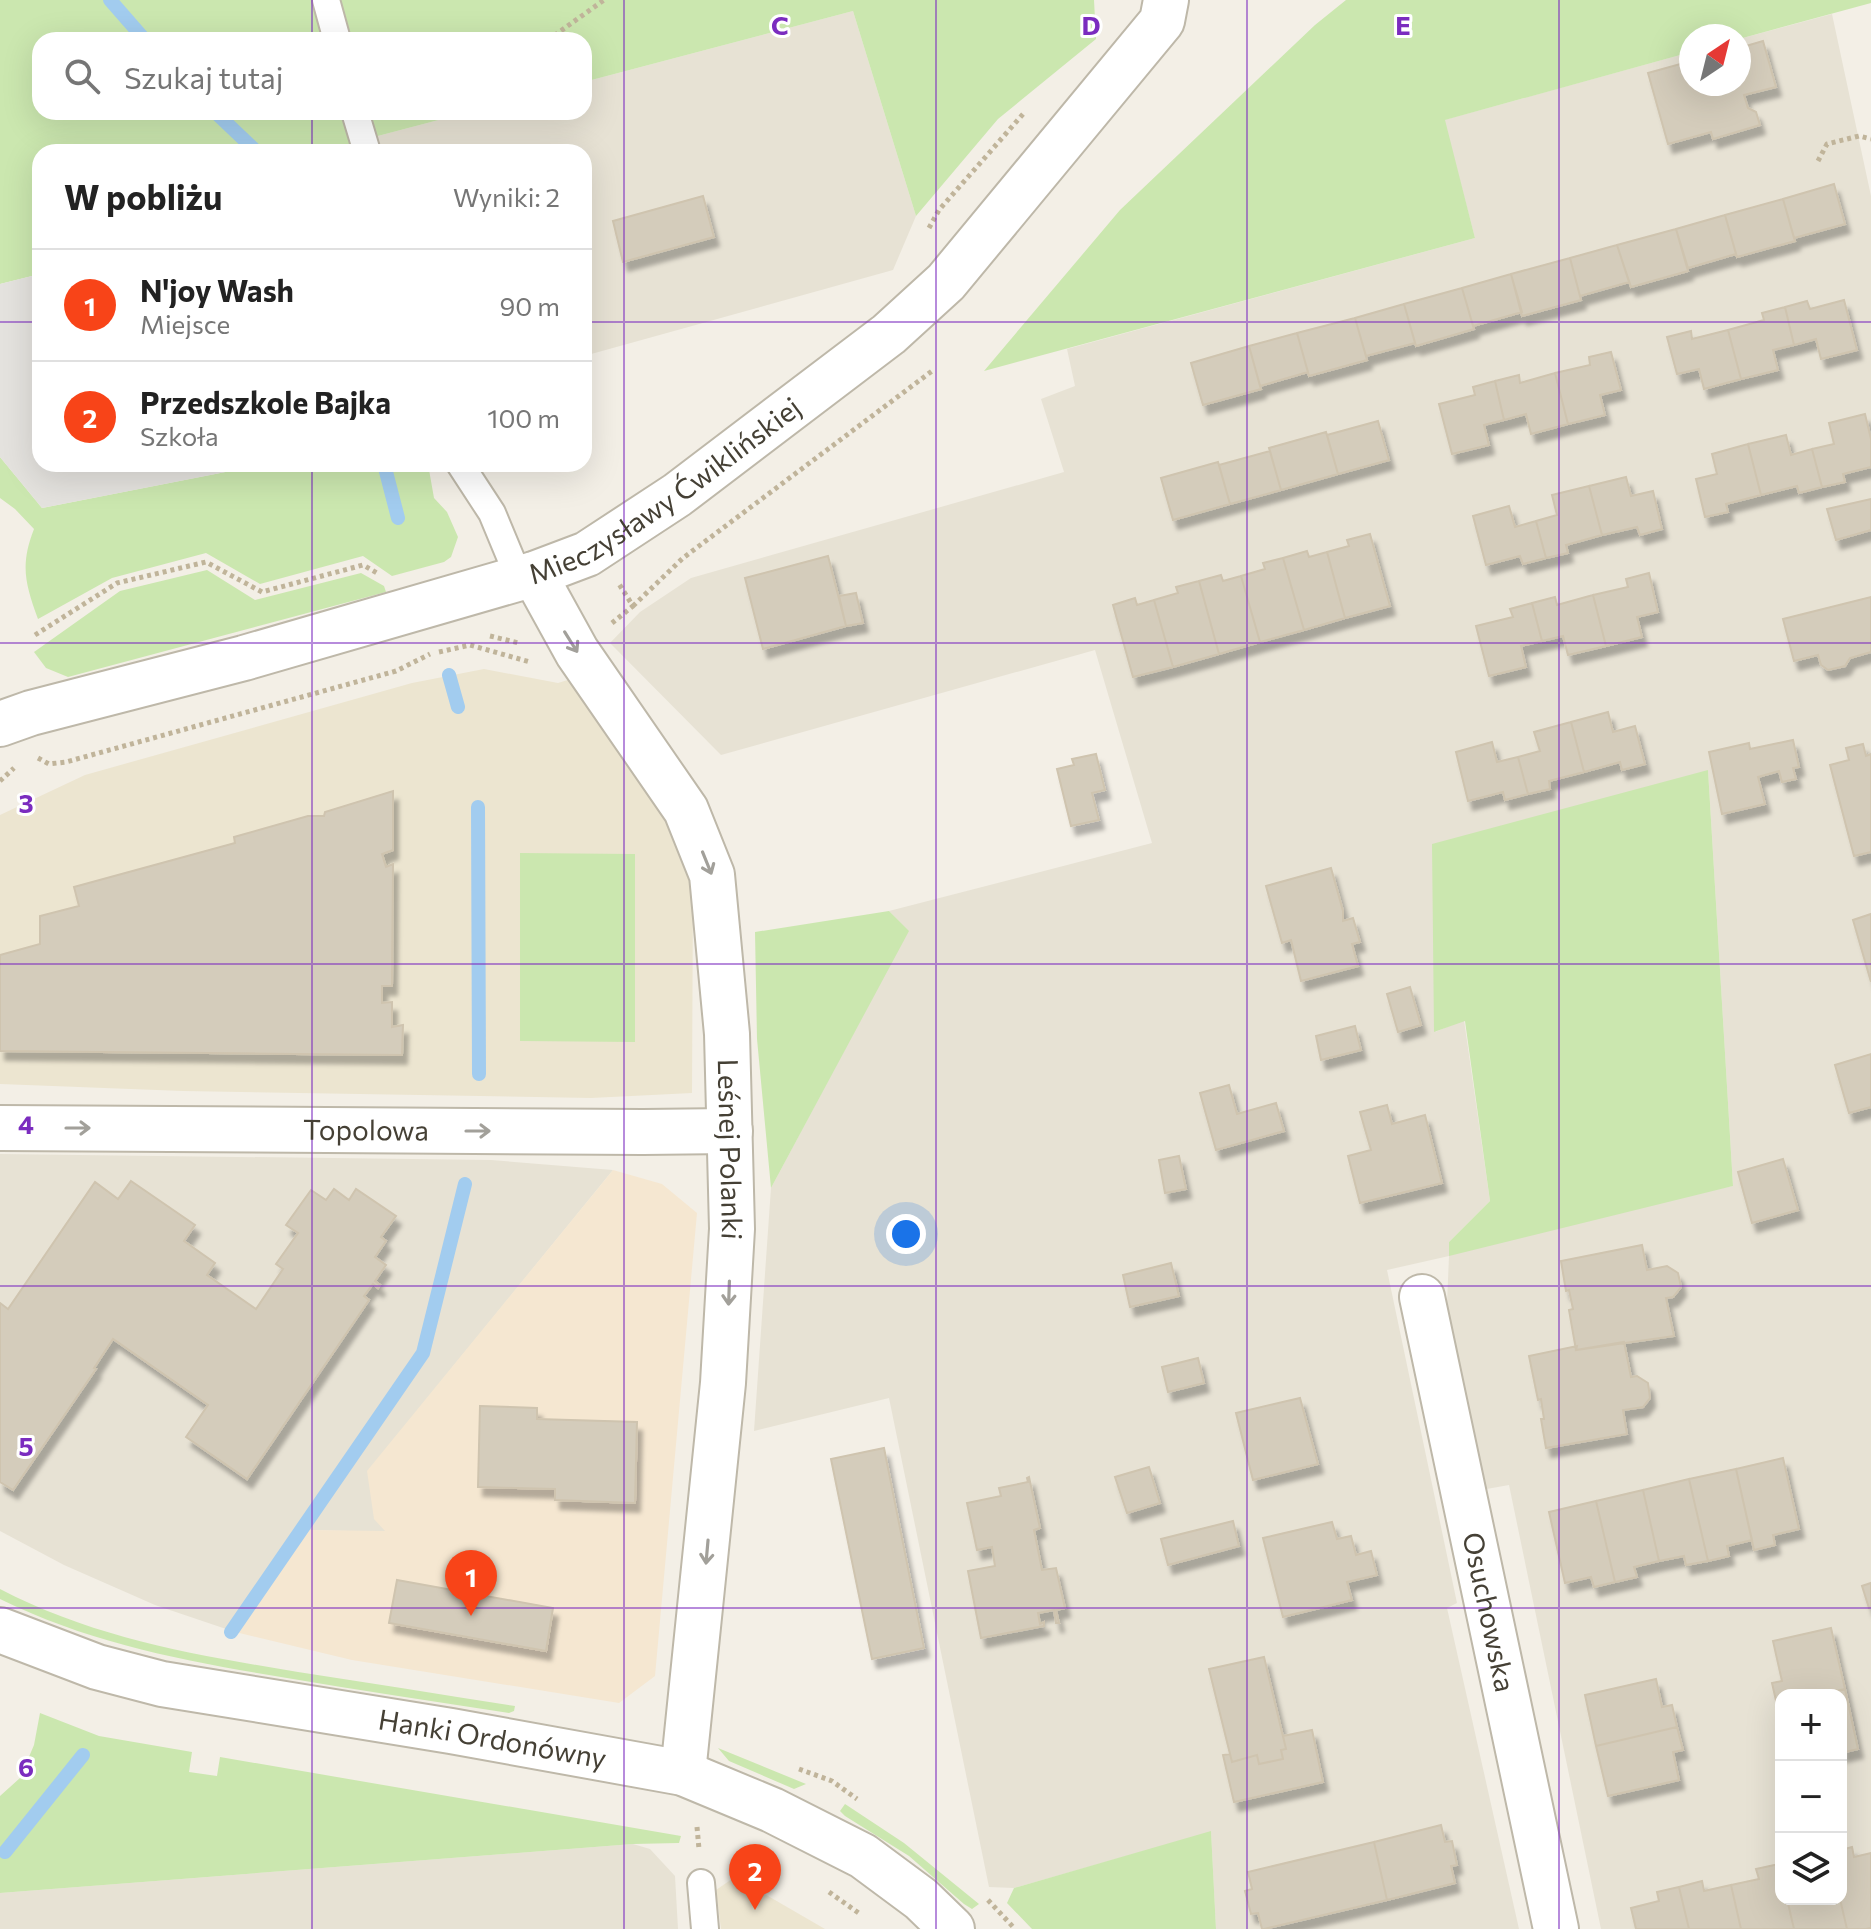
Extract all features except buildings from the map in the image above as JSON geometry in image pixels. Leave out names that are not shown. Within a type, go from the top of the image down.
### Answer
[{"type":"street","name":"Mieczysławy Ćwiklińskiej","points":[[0,724],[31,713],[244,658],[526,576],[587,554],[677,495],[889,334],[946,282],[1162,21],[1166,2]]},
{"type":"street","name":"Leśnej Polanki","points":[[526,576],[686,810],[712,875],[727,1034],[732,1210],[728,1321],[683,1773]]},
{"type":"street","name":"Topolowa","points":[[0,1128],[730,1131]]},
{"type":"street","name":"Osuchowska","points":[[1422,1297],[1556,1929]]},
{"type":"street","name":"Hanki Ordonówny","points":[[0,1630],[97,1667],[162,1684],[683,1773],[772,1810],[863,1856],[921,1899],[952,1929]]},
{"type":"lane","points":[[326,0],[335,32]]},
{"type":"lane","points":[[357,120],[365,144]]},
{"type":"lane","name":"Leśnej Polanki","points":[[465,472],[492,513],[526,576]]},
{"type":"lane","points":[[701,1883],[705,1929]]},
{"type":"path","points":[[559,32],[604,0]]},
{"type":"path","points":[[923,239],[939,210],[1026,111]]},
{"type":"path","points":[[1818,161],[1827,144],[1859,136],[1871,139]]},
{"type":"path","points":[[633,606],[683,558],[932,371]]},
{"type":"path","points":[[682,1822],[710,1832]]},
{"type":"path","points":[[825,1890],[869,1921]]},
{"type":"shaded area","points":[[853,11],[916,216],[893,270],[592,354],[592,144],[376,144],[374,137],[439,120],[592,120],[592,80]]},
{"type":"shaded area","points":[[1832,14],[1871,196],[1871,1929],[1601,1929],[1509,1485],[1481,1490],[1447,1304],[1449,1256],[1387,1270],[1457,1603],[1447,1608],[1519,1929],[1216,1929],[1211,1832],[1014,1888],[989,1887],[889,1398],[754,1431],[771,1188],[908,931],[889,911],[1152,843],[1095,650],[721,755],[610,643],[640,612],[691,578],[1064,472],[1041,399],[1075,386],[1067,349],[1475,238],[1444,120],[1679,55],[1679,96],[1751,96],[1751,36]],"holes":[[[1708,770],[1733,1186],[1449,1242],[1490,1201],[1464,1020],[1435,1032]]]},
{"type":"shaded area","points":[[32,276],[32,472],[225,472],[42,508],[0,457],[0,284]]},
{"type":"shaded area","points":[[484,669],[558,683],[571,679],[673,827],[693,887],[692,1093],[591,1098],[183,1091],[0,1084],[0,815],[85,775],[412,683]]},
{"type":"shaded area","points":[[0,1154],[491,1160],[613,1170],[368,1471],[386,1532],[309,1530],[235,1632],[155,1605],[64,1565],[0,1531]]},
{"type":"shaded area","points":[[613,1170],[662,1184],[697,1213],[655,1676],[619,1703],[352,1660],[235,1632],[309,1530],[385,1531],[374,1519],[367,1471]]},
{"type":"shaded area","points":[[633,1844],[650,1849],[675,1876],[678,1929],[0,1929],[0,1893]]},
{"type":"shaded area","points":[[735,1877],[825,1929],[721,1929],[716,1890]]},
{"type":"green space","points":[[0,0],[317,0],[324,32],[32,32],[32,120],[344,120],[350,144],[32,144],[32,276],[0,284]]},
{"type":"green space","points":[[337,0],[1094,0],[1096,39],[998,119],[916,216],[853,11],[592,80],[592,32],[345,32]]},
{"type":"green space","points":[[1346,0],[1871,0],[1871,3],[1751,36],[1751,24],[1679,24],[1679,55],[1445,120],[1475,238],[984,371],[1120,210],[1315,25]]},
{"type":"green space","points":[[369,120],[439,120],[374,137]]},
{"type":"green space","points":[[0,457],[42,508],[225,472],[429,472],[434,498],[447,512],[458,537],[451,557],[444,562],[392,576],[363,556],[260,584],[206,553],[112,578],[38,619],[26,574],[27,553],[34,529],[0,498]]},
{"type":"green space","points":[[207,570],[255,600],[361,573],[384,586],[386,592],[68,677],[46,668],[34,652],[120,591]]},
{"type":"green space","points":[[1708,770],[1733,1186],[1449,1256],[1449,1242],[1490,1201],[1465,1021],[1434,1032],[1432,844]]},
{"type":"green space","points":[[520,853],[635,854],[635,1042],[520,1041]]},
{"type":"green space","points":[[889,911],[909,931],[771,1188],[757,1039],[755,932]]},
{"type":"green space","points":[[0,1589],[72,1620],[183,1651],[515,1706],[514,1711],[509,1713],[310,1682],[138,1648],[68,1628],[34,1614],[0,1599]]},
{"type":"green space","points":[[40,1713],[99,1736],[192,1752],[189,1772],[217,1776],[220,1757],[681,1836],[679,1843],[0,1893],[0,1796],[20,1778],[34,1745]]},
{"type":"green space","points":[[718,1748],[806,1784],[794,1789],[729,1761]]},
{"type":"green space","points":[[845,1804],[904,1843],[979,1904],[972,1909],[964,1904],[909,1856],[845,1816],[840,1811]]},
{"type":"green space","points":[[1211,1831],[1216,1929],[1032,1929],[1007,1903],[1014,1888]]},
{"type":"waterway","points":[[110,0],[138,32]]},
{"type":"waterway","points":[[223,120],[249,144]]},
{"type":"waterway","points":[[386,472],[398,518]]},
{"type":"waterway","points":[[449,675],[458,707]]},
{"type":"waterway","points":[[478,807],[479,1074]]},
{"type":"waterway","points":[[231,1632],[423,1353],[465,1184]]},
{"type":"waterway","points":[[5,1852],[83,1755]]},
{"type":"place","name":"N'joy Wash","points":[[471,1616]]},
{"type":"place","name":"Przedszkole Bajka","points":[[755,1910]]}]
